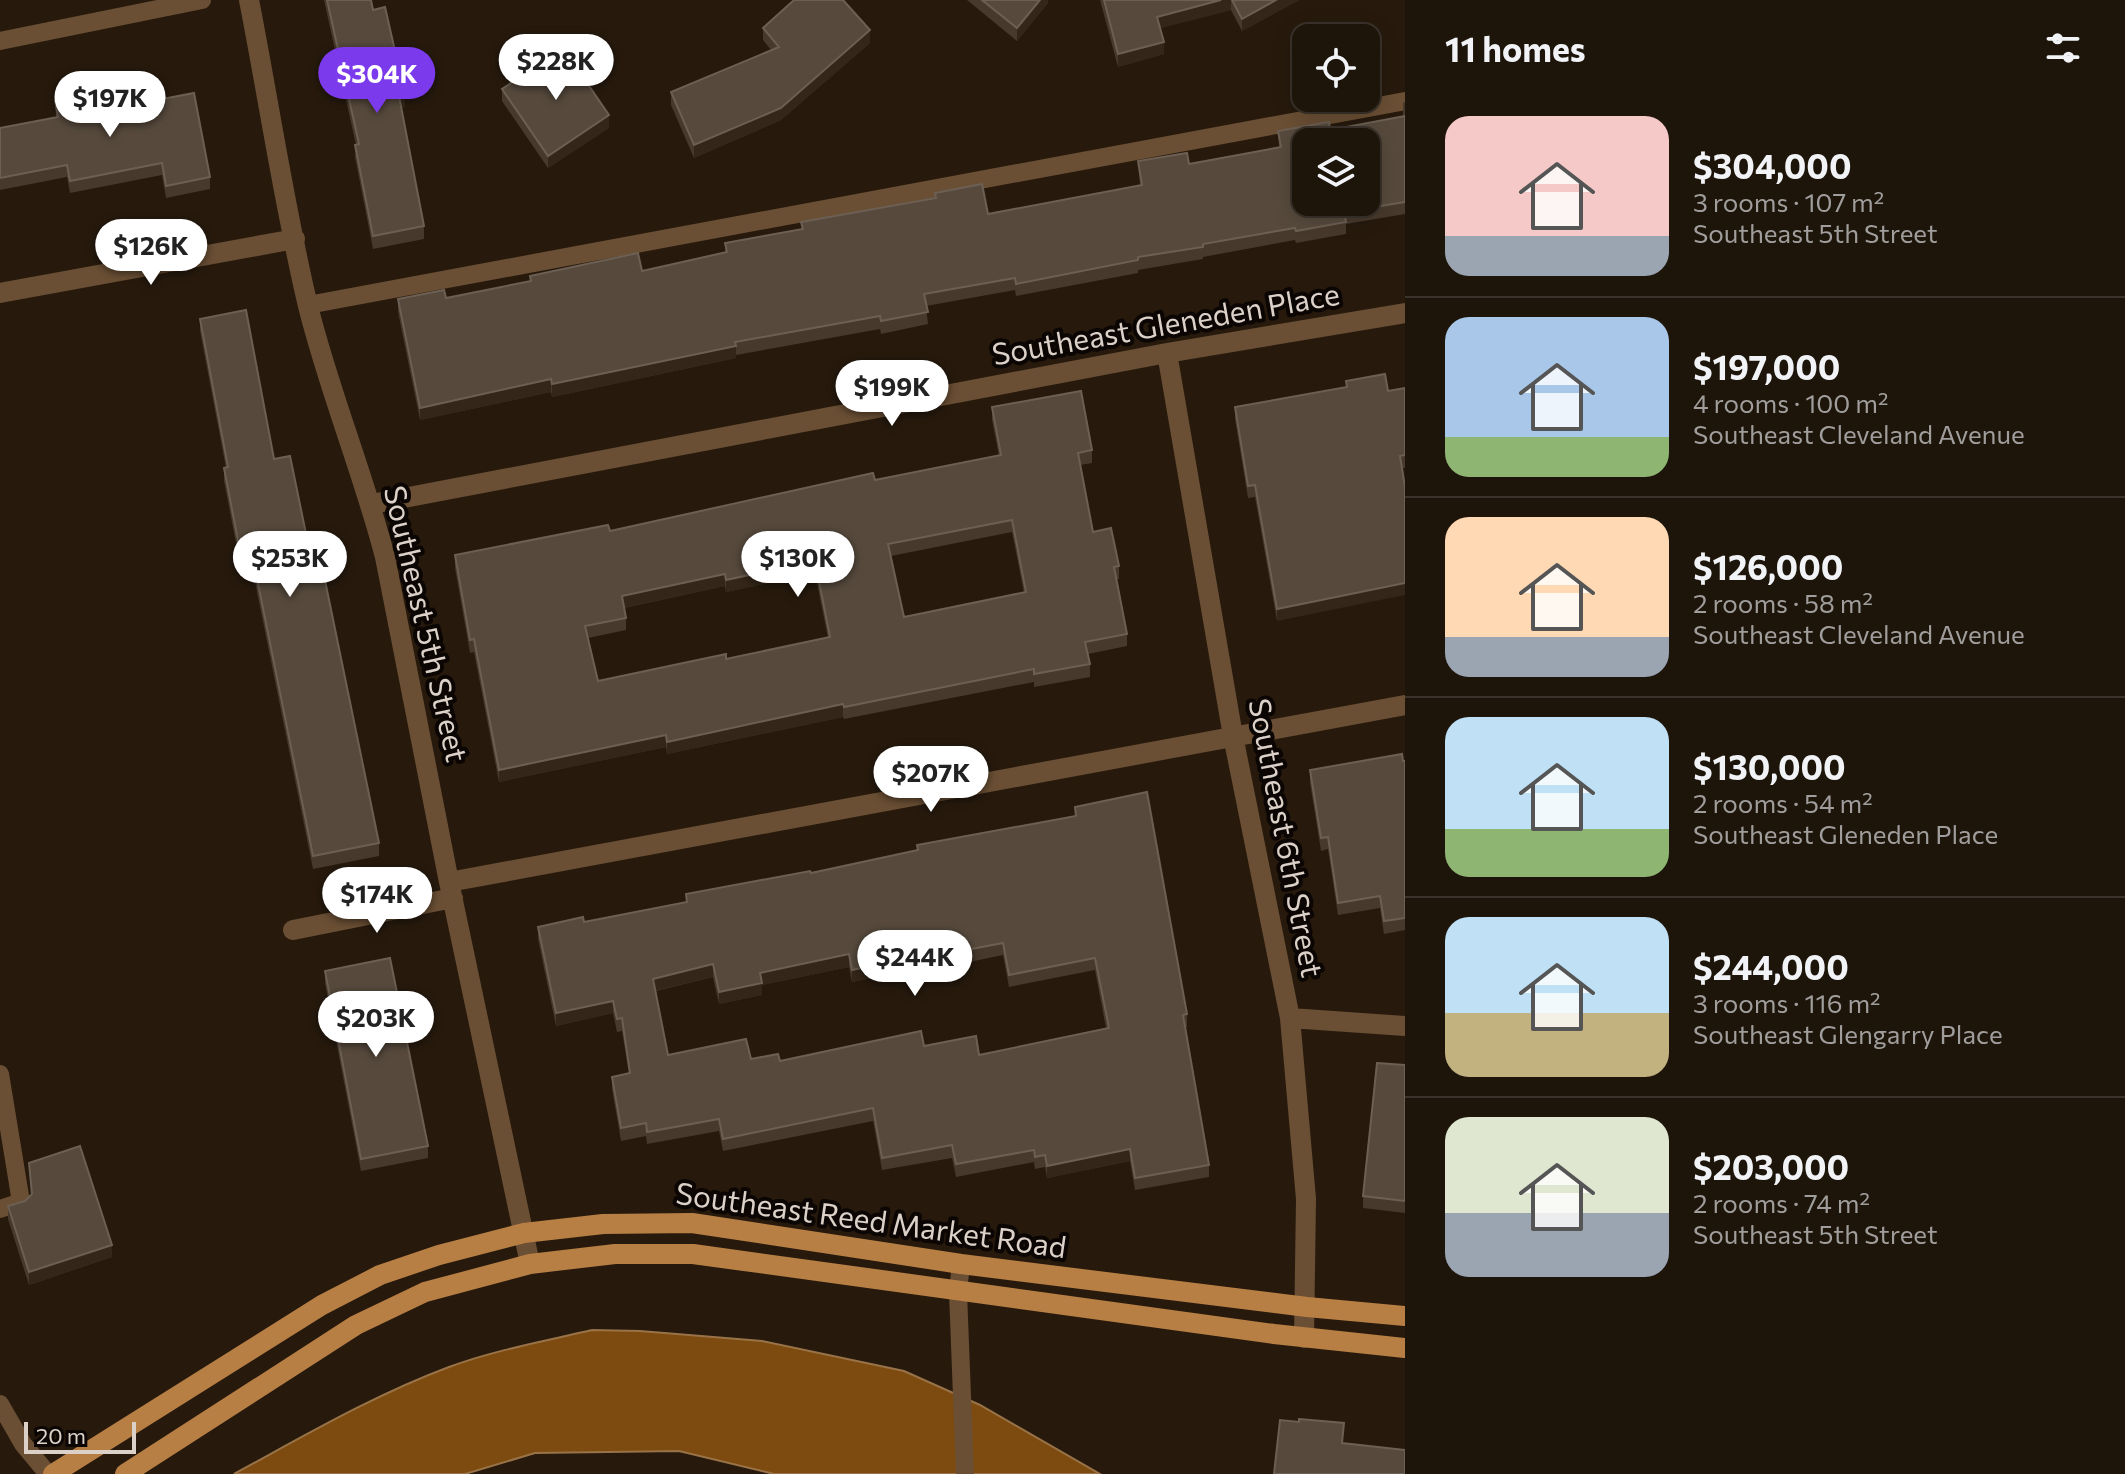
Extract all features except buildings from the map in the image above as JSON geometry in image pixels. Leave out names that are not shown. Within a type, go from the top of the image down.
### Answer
[{"type":"main road","name":"Southeast Reed Market Road","points":[[51,1474],[322,1305],[380,1275],[439,1255],[524,1233],[603,1224],[692,1223],[961,1264],[1307,1307],[1405,1316]]},
{"type":"main road","name":"Southeast Reed Market Road","points":[[125,1474],[356,1325],[425,1292],[530,1264],[615,1254],[693,1254],[1304,1338],[1405,1348]]},
{"type":"street","name":"Southeast 5th Street","points":[[249,0],[308,305],[337,410],[372,504],[389,572],[451,890],[530,1264]]},
{"type":"street","points":[[0,293],[295,239]]},
{"type":"street","name":"Southeast Gleneden Place","points":[[372,504],[1167,353],[1405,313]]},
{"type":"street","name":"Southeast 6th Street","points":[[1167,353],[1233,736],[1290,1018],[1306,1199],[1307,1307],[1304,1338]]},
{"type":"street","points":[[293,930],[451,890],[1405,705]]},
{"type":"street","points":[[1290,1018],[1405,1026]]},
{"type":"lane","points":[[0,41],[202,0]]},
{"type":"lane","points":[[308,305],[1405,101]]},
{"type":"lane","points":[[0,1074],[21,1202],[0,1209]]},
{"type":"lane","points":[[961,1264],[958,1292],[965,1474]]},
{"type":"lane","points":[[0,1404],[23,1444],[51,1474]]},
{"type":"shaded area","points":[[592,1330],[762,1341],[904,1371],[980,1405],[1100,1474],[774,1474],[679,1451],[535,1453],[465,1474],[234,1474],[421,1378],[484,1356]]}]
